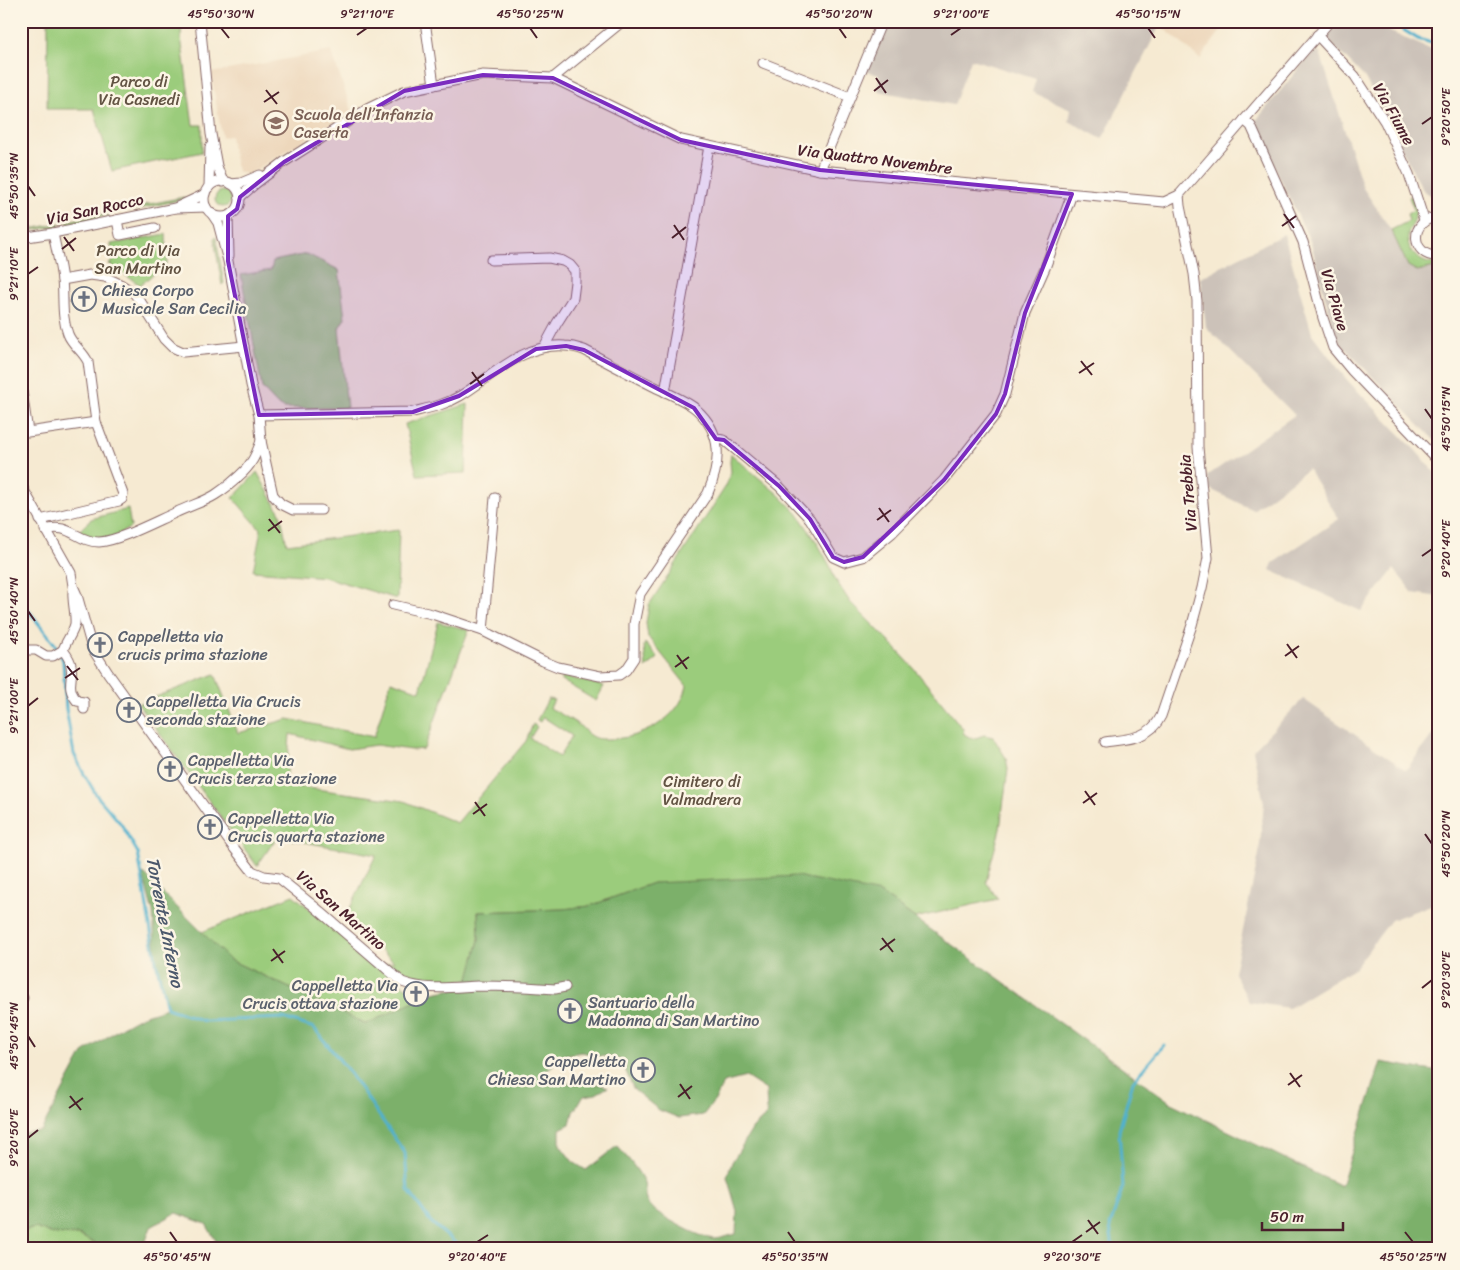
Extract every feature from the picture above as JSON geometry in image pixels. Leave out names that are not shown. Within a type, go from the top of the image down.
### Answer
[{"type":"street","points":[[200,21],[211,134],[217,166],[227,183],[237,190],[240,197],[237,209],[228,216],[222,217],[209,211]]},
{"type":"street","points":[[424,21],[434,85]]},
{"type":"street","points":[[820,170],[882,21]]},
{"type":"street","points":[[1179,195],[1330,21]]},
{"type":"street","points":[[554,78],[619,23]]},
{"type":"street","name":"Via Fiume","points":[[1318,35],[1355,76],[1385,122],[1409,174],[1424,220]]},
{"type":"street","points":[[763,63],[850,97]]},
{"type":"street","name":"Via Quattro Novembre","points":[[227,183],[241,183],[252,180],[369,108],[404,91],[484,75],[554,78],[681,140],[820,170],[1164,202],[1179,195]]},
{"type":"street","name":"Via Piave","points":[[1244,120],[1251,126],[1303,242],[1322,318],[1333,348],[1352,371],[1439,462]]},
{"type":"street","points":[[211,134],[207,191],[204,202],[218,223],[228,261],[251,384],[259,415],[261,441],[273,495],[281,504],[297,511],[321,510]]},
{"type":"street","points":[[665,392],[709,146]]},
{"type":"street","name":"Via Quattro Novembre","points":[[240,197],[284,162]]},
{"type":"street","points":[[207,191],[215,183],[227,183]]},
{"type":"street","name":"Via San Rocco","points":[[21,238],[175,208],[207,191]]},
{"type":"street","points":[[716,439],[724,440],[779,486],[810,518],[832,557],[844,562],[863,558],[892,533],[944,480],[996,414],[1005,394],[1025,313],[1045,268],[1072,194]]},
{"type":"street","name":"Via Trebbia","points":[[1105,742],[1131,738],[1156,726],[1192,625],[1208,558],[1198,447],[1197,301],[1194,274],[1179,195]]},
{"type":"street","name":"Via San Rocco","points":[[175,208],[209,211]]},
{"type":"street","points":[[228,216],[230,247],[228,261]]},
{"type":"street","points":[[1439,217],[1424,220],[1418,227],[1416,234],[1416,241],[1420,249],[1433,257],[1439,256]]},
{"type":"street","points":[[117,220],[120,235],[155,228]]},
{"type":"street","points":[[40,520],[119,501],[122,499],[123,494],[96,422],[88,362],[86,357],[71,342],[63,318],[62,280],[53,233]]},
{"type":"street","points":[[491,260],[549,258],[570,265],[575,271],[573,298],[544,347]]},
{"type":"street","points":[[62,280],[90,275],[105,277],[120,284],[134,293],[164,339],[172,347],[182,352],[244,346]]},
{"type":"street","points":[[259,415],[406,413],[421,410],[438,406],[459,396],[522,354],[544,347],[566,346],[584,350],[694,408],[710,426],[718,449],[715,476],[708,493],[640,594],[634,624],[634,658],[626,670],[619,675],[610,677],[600,676],[558,667],[483,631],[393,604]]},
{"type":"street","points":[[21,384],[28,432],[96,422]]},
{"type":"street","points":[[45,530],[61,528],[90,541],[109,540],[215,495],[239,477],[250,464],[261,441]]},
{"type":"street","points":[[250,464],[260,465],[268,472]]},
{"type":"street","name":"Via San Martino","points":[[21,485],[71,573],[73,586],[92,648],[234,848],[252,870],[264,876],[280,878],[402,982],[410,985],[436,987],[565,987]]},
{"type":"street","points":[[483,631],[494,498]]},
{"type":"street","points":[[21,650],[36,650],[46,656],[59,652],[72,631],[75,622],[72,596],[73,586]]},
{"type":"street","points":[[59,652],[71,663],[70,687],[77,701],[84,702],[84,709]]},
{"type":"highlighted area","points":[[483,75],[553,78],[681,140],[820,170],[1072,194],[1025,313],[1005,394],[996,414],[944,480],[863,557],[844,562],[833,557],[810,519],[779,486],[724,440],[716,439],[694,408],[584,350],[566,346],[536,349],[459,396],[413,412],[259,415],[228,261],[228,216],[237,209],[240,197],[284,162],[404,91]]},
{"type":"shaded area","points":[[888,21],[1162,21],[1102,139],[1069,121],[1071,109],[1032,92],[1036,79],[971,59],[954,105],[878,91],[879,75],[865,71]]},
{"type":"shaded area","points":[[1162,21],[1228,21],[1200,59],[1160,25]]},
{"type":"shaded area","points":[[1343,21],[1365,21],[1439,53],[1439,201],[1423,190],[1365,78],[1325,37]]},
{"type":"shaded area","name":"Scuola dell’Infanzia Caserta","points":[[331,51],[352,111],[247,175],[237,171],[230,136],[222,137],[211,73]]},
{"type":"shaded area","points":[[1313,51],[1320,53],[1363,188],[1391,230],[1408,266],[1439,265],[1439,445],[1336,339],[1311,243],[1254,123]]},
{"type":"shaded area","points":[[1284,234],[1312,334],[1347,380],[1439,476],[1439,597],[1413,593],[1394,569],[1361,611],[1270,570],[1273,563],[1339,519],[1308,469],[1253,510],[1210,489],[1207,476],[1295,415],[1206,327],[1200,278]]},
{"type":"shaded area","points":[[1303,699],[1406,770],[1439,726],[1439,902],[1391,920],[1355,968],[1289,1008],[1249,1002],[1234,973],[1259,854],[1264,803],[1253,750]]},
{"type":"green space","name":"Parco di Via Casnedi","points":[[48,21],[182,21],[181,37],[193,125],[202,125],[202,152],[112,171],[94,109],[47,109]]},
{"type":"green space","points":[[223,191],[231,199],[223,207],[215,199]]},
{"type":"green space","points":[[1412,196],[1415,213],[1413,224],[1408,233],[1410,247],[1416,257],[1421,260],[1439,264],[1439,266],[1417,271],[1408,266],[1391,230],[1409,221],[1407,214],[1414,210],[1409,197]]},
{"type":"green space","points":[[184,197],[184,199],[129,210],[130,208]]},
{"type":"green space","points":[[107,213],[108,215],[67,223],[68,221]]},
{"type":"green space","points":[[59,223],[59,226],[21,232],[21,229]]},
{"type":"green space","name":"Parco di Via San Martino","points":[[166,234],[167,263],[140,285],[109,264],[113,261],[111,244]]},
{"type":"green space","points":[[216,237],[224,283],[222,285],[214,238]]},
{"type":"green space","points":[[307,254],[339,270],[345,318],[339,328],[347,408],[284,408],[277,404],[262,388],[241,275],[271,270],[273,261]]},
{"type":"green space","points":[[468,404],[466,473],[417,475],[405,424]]},
{"type":"green space","name":"Cimitero di Valmadrera","points":[[731,454],[797,513],[818,544],[835,579],[850,602],[912,666],[963,729],[964,734],[973,739],[984,735],[993,737],[1006,758],[1008,769],[1000,829],[986,882],[998,899],[915,918],[880,893],[653,883],[590,906],[563,909],[478,912],[479,940],[469,979],[436,982],[419,981],[404,977],[385,963],[394,962],[346,916],[376,855],[277,837],[257,866],[138,704],[215,674],[238,733],[288,719],[374,737],[391,681],[420,691],[438,622],[469,630],[424,749],[411,750],[376,745],[349,749],[290,734],[286,785],[404,801],[457,823],[526,741],[533,724],[537,727],[530,738],[559,757],[572,736],[543,717],[540,722],[537,720],[548,699],[554,700],[550,708],[577,723],[590,735],[601,739],[632,736],[644,732],[656,726],[676,709],[683,698],[687,686],[648,637],[646,623],[649,605],[726,486],[731,472]]},
{"type":"green space","points":[[257,472],[280,513],[287,544],[399,530],[397,599],[325,577],[253,571],[261,530],[233,498]]},
{"type":"green space","points":[[128,509],[131,527],[109,540],[78,536],[80,530],[91,519]]},
{"type":"green space","points":[[645,643],[658,658],[646,668],[644,646]]},
{"type":"green space","points":[[562,676],[604,686],[596,701],[561,680]]},
{"type":"green space","points":[[142,872],[230,960],[366,1024],[416,1001],[423,995],[467,985],[479,940],[478,912],[563,909],[590,906],[653,883],[797,876],[880,893],[1173,1104],[1341,1186],[1381,1062],[1439,1072],[1439,1249],[351,1249],[336,1242],[319,1241],[285,1249],[229,1249],[216,1241],[206,1224],[176,1213],[151,1227],[143,1249],[97,1249],[99,1246],[79,1235],[53,1234],[35,1228],[21,1232],[21,1133],[41,1131],[83,1053],[142,1016],[167,1008],[156,962],[153,912]],"holes":[[[582,1052],[621,1060],[634,1090],[659,1110],[679,1118],[703,1115],[716,1099],[723,1083],[746,1077],[766,1090],[767,1115],[753,1128],[732,1162],[727,1177],[737,1211],[736,1234],[717,1239],[708,1238],[680,1226],[654,1210],[647,1202],[644,1183],[640,1175],[617,1146],[586,1170],[573,1162],[560,1145],[560,1129],[570,1124],[573,1112],[584,1096],[596,1094],[608,1087],[600,1084],[562,1083],[545,1073],[562,1055]]]},
{"type":"green space","points":[[293,895],[404,986],[423,995],[416,1001],[366,1024],[230,960],[202,932]]},
{"type":"green space","points":[[35,1228],[54,1234],[79,1235],[99,1246],[97,1249],[21,1249],[21,1232]]},
{"type":"waterway","points":[[1389,21],[1418,39],[1439,45]]},
{"type":"waterway","name":"Torrente Inferno","points":[[21,601],[54,643],[63,660],[66,709],[74,754],[97,796],[121,824],[138,853],[156,962],[167,1008],[204,1021],[283,1018],[314,1028],[347,1069],[405,1153],[408,1190],[431,1222],[462,1249]]},
{"type":"waterway","points":[[1113,1249],[1110,1226],[1123,1186],[1119,1131],[1133,1081],[1164,1045]]},
{"type":"place","name":"Scuola dell’Infanzia Caserta","points":[[276,123]]},
{"type":"place","name":"Chiesa Corpo Musicale San Cecilia","points":[[84,299]]},
{"type":"place","name":"Cappelletta via crucis prima stazione","points":[[100,645]]},
{"type":"place","name":"Cappelletta Via Crucis seconda stazione","points":[[129,710]]},
{"type":"place","name":"Cappelletta Via Crucis terza stazione","points":[[170,769]]},
{"type":"place","name":"Cappelletta Via Crucis quarta stazione","points":[[210,827]]},
{"type":"place","name":"Cappelletta Via Crucis ottava stazione","points":[[416,994]]},
{"type":"place","name":"Santuario della Madonna di San Martino","points":[[570,1011]]},
{"type":"place","name":"Cappelletta Chiesa San Martino","points":[[643,1070]]}]
